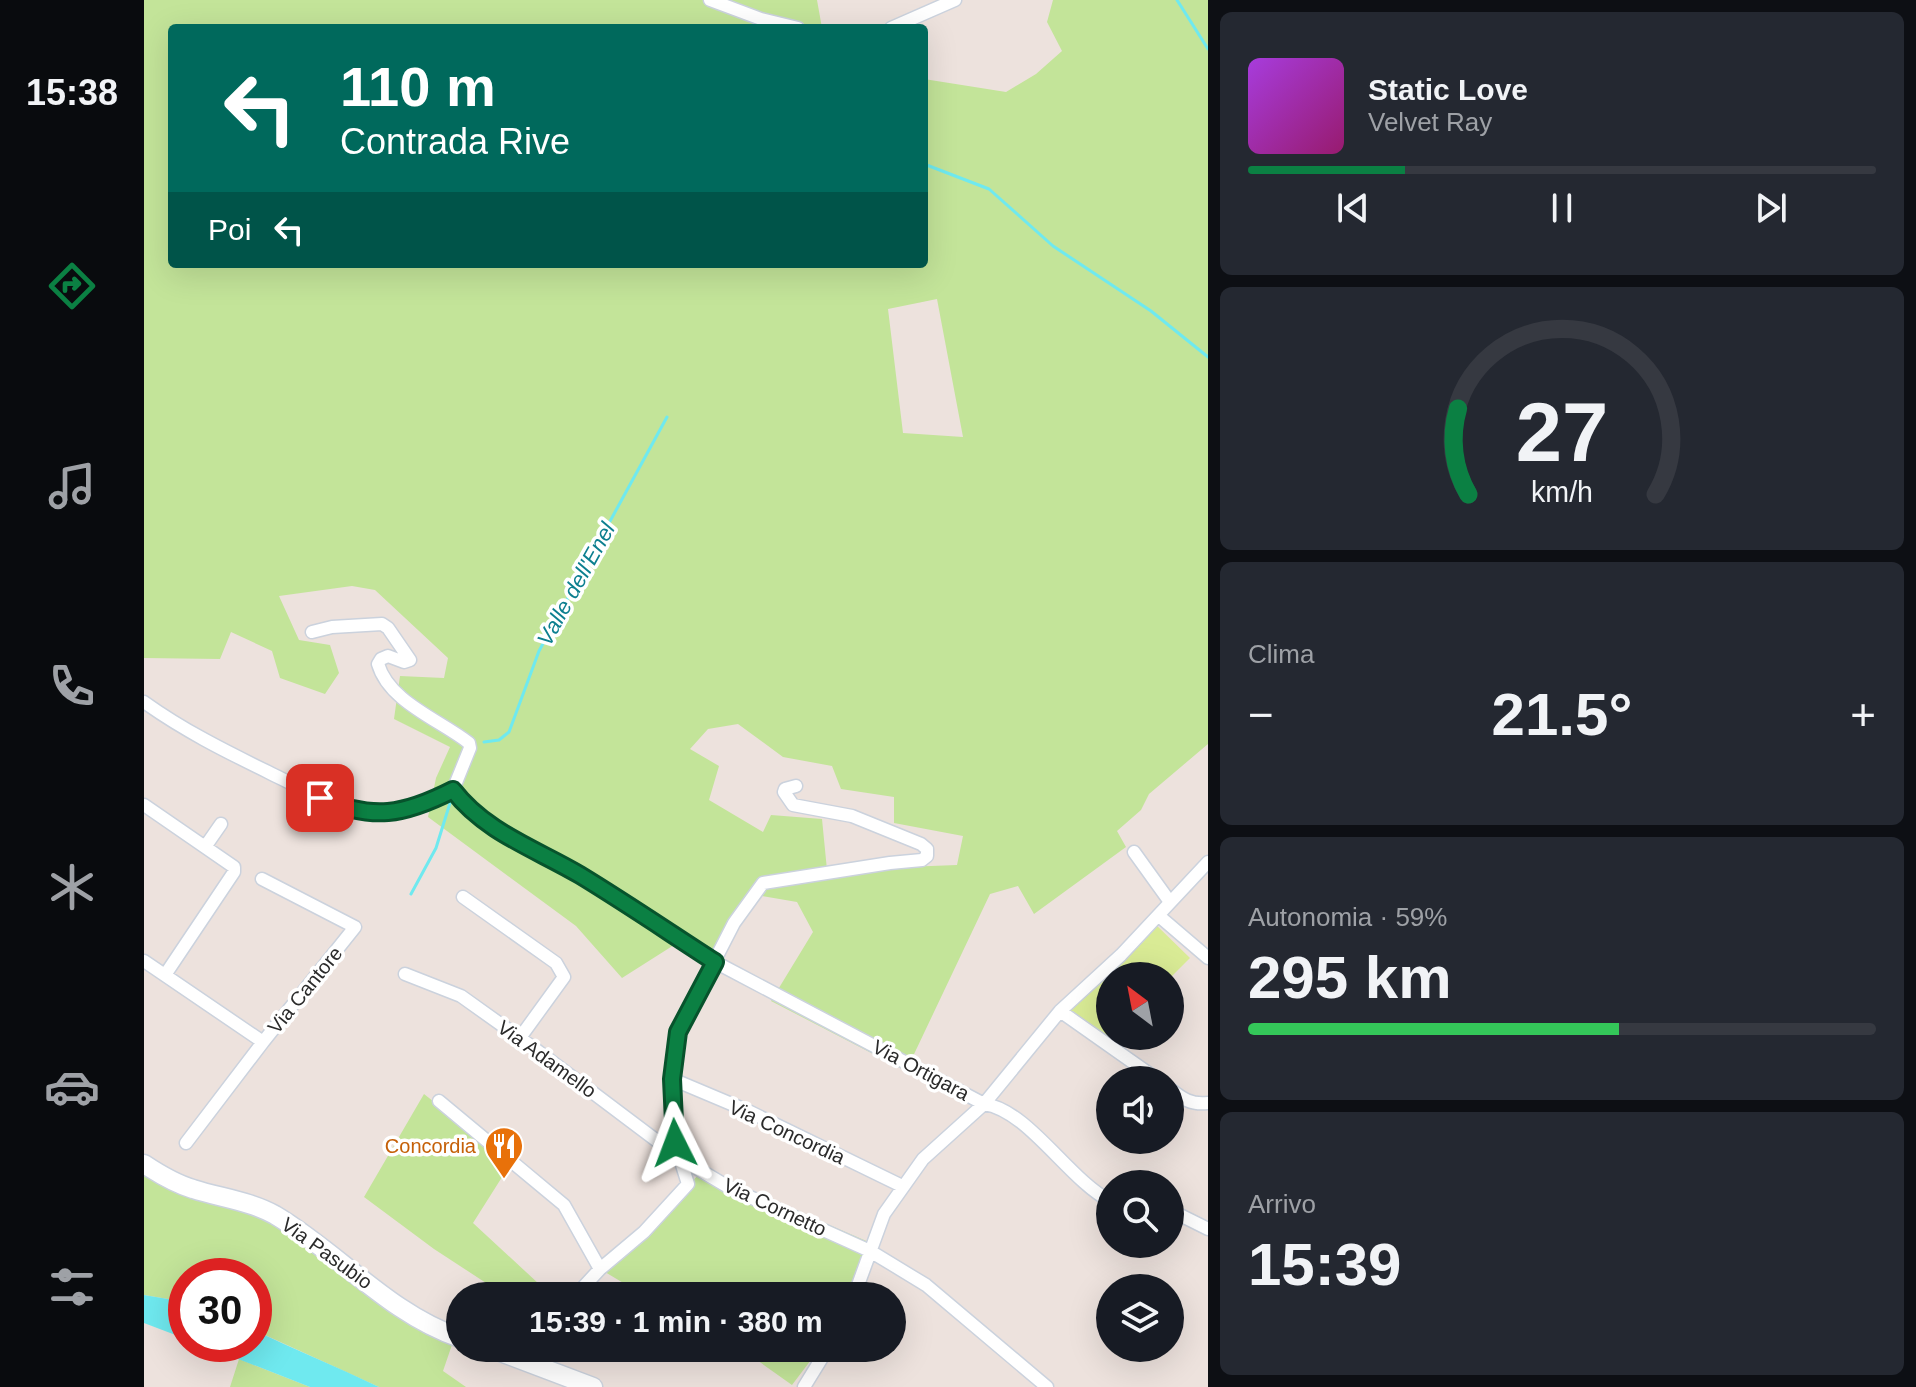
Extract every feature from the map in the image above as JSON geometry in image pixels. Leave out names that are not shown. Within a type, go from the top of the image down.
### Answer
[{"type":"main road","name":"Via Pasubio","points":[[144,1164],[192,1189],[272,1213],[395,1304],[446,1334]]},
{"type":"main road","points":[[549,1362],[593,1387]]},
{"type":"street","points":[[710,0],[782,24]]},
{"type":"street","points":[[900,24],[955,0]]},
{"type":"street","points":[[144,702],[215,746],[336,805],[365,811],[397,812],[420,807],[453,790],[470,748],[469,743],[411,704],[381,675],[378,664],[381,659],[388,656],[404,662],[410,660],[388,628],[375,623],[312,632]]},
{"type":"street","points":[[588,1282],[644,1232],[688,1184],[675,1143],[672,1079],[678,1032],[734,923],[763,883],[922,860],[927,856],[927,849],[921,844],[852,816],[793,805],[786,788]]},
{"type":"street","name":"Via Ortigara","points":[[453,790],[471,812],[486,824],[580,875],[715,962],[984,1104],[994,1105],[1011,1114],[1096,1191]]},
{"type":"street","points":[[144,805],[234,867],[231,878],[165,975]]},
{"type":"street","points":[[205,847],[221,824]]},
{"type":"street","points":[[1134,852],[1170,902]]},
{"type":"street","points":[[859,1282],[884,1214],[923,1159],[984,1104],[1060,1011],[1121,955],[1208,862]]},
{"type":"street","name":"Via Cantore","points":[[145,961],[263,1042],[355,927],[262,879]]},
{"type":"street","points":[[463,897],[556,963],[564,977],[519,1039]]},
{"type":"street","points":[[1159,916],[1208,958]]},
{"type":"street","name":"Via Adamello","points":[[405,974],[461,996],[681,1159]]},
{"type":"street","points":[[1060,1011],[1138,1066]]},
{"type":"street","points":[[186,1143],[263,1042]]},
{"type":"street","name":"Via Concordia","points":[[672,1079],[748,1111],[902,1186]]},
{"type":"street","points":[[1184,1100],[1208,1103]]},
{"type":"street","points":[[439,1101],[564,1205],[600,1269]]},
{"type":"street","name":"Via Cornetto","points":[[681,1159],[730,1188],[870,1251],[926,1285],[1047,1387]]},
{"type":"street","points":[[1184,1217],[1208,1229]]},
{"type":"street","points":[[804,1387],[819,1362]]},
{"type":"green space","points":[[144,0],[817,0],[821,24],[168,24],[168,268],[928,268],[928,80],[1006,92],[1036,74],[1062,51],[1047,22],[1053,0],[1208,0],[1208,744],[1149,794],[1141,810],[1117,831],[1126,847],[1034,914],[1018,886],[990,894],[906,1071],[771,1001],[813,932],[797,902],[751,894],[712,952],[674,945],[622,978],[576,926],[428,817],[436,778],[450,747],[394,719],[400,676],[444,678],[448,658],[375,590],[352,586],[279,596],[299,640],[330,645],[339,673],[325,694],[280,678],[272,651],[231,632],[220,659],[144,658]],"holes":[[[937,299],[963,437],[903,433],[888,309]],[[738,724],[783,757],[832,766],[841,789],[894,797],[894,823],[963,836],[957,865],[827,870],[822,819],[771,815],[763,832],[709,800],[719,766],[690,749],[708,729]]]},
{"type":"green space","points":[[1151,920],[1190,958],[1184,964],[1109,962]]},
{"type":"green space","points":[[1096,976],[1096,1039],[1058,1014]]},
{"type":"green space","points":[[424,1094],[511,1163],[473,1223],[537,1282],[485,1282],[364,1197]]},
{"type":"green space","points":[[144,1158],[166,1177],[271,1213],[446,1330],[446,1362],[443,1371],[466,1387],[379,1387],[272,1338],[272,1258],[168,1258],[168,1299],[144,1295]]},
{"type":"green space","points":[[703,1170],[871,1243],[856,1282],[622,1282],[605,1272]]},
{"type":"green space","points":[[238,1362],[247,1362],[310,1387],[230,1387]]},
{"type":"green space","points":[[760,1362],[809,1362],[792,1385]]},
{"type":"water","points":[[144,1295],[168,1299],[168,1332],[144,1323]]},
{"type":"water","points":[[272,1338],[379,1387],[310,1387],[246,1362],[272,1362]]},
{"type":"waterway","points":[[1177,0],[1208,49]]},
{"type":"waterway","points":[[928,166],[989,189],[1053,246],[1151,311],[1208,357]]},
{"type":"waterway","name":"Valle dell'Enel","points":[[484,742],[499,740],[509,732],[539,651],[667,417]]},
{"type":"waterway","name":"Valle dell'Enel","points":[[411,894],[436,848],[450,803]]},
{"type":"place","name":"Concordia","points":[[504,1180]]},
{"type":"route","points":[[320,798],[365,811],[397,812],[420,807],[453,790],[465,806],[486,824],[580,875],[715,962],[678,1032],[672,1079],[675,1143]]}]
